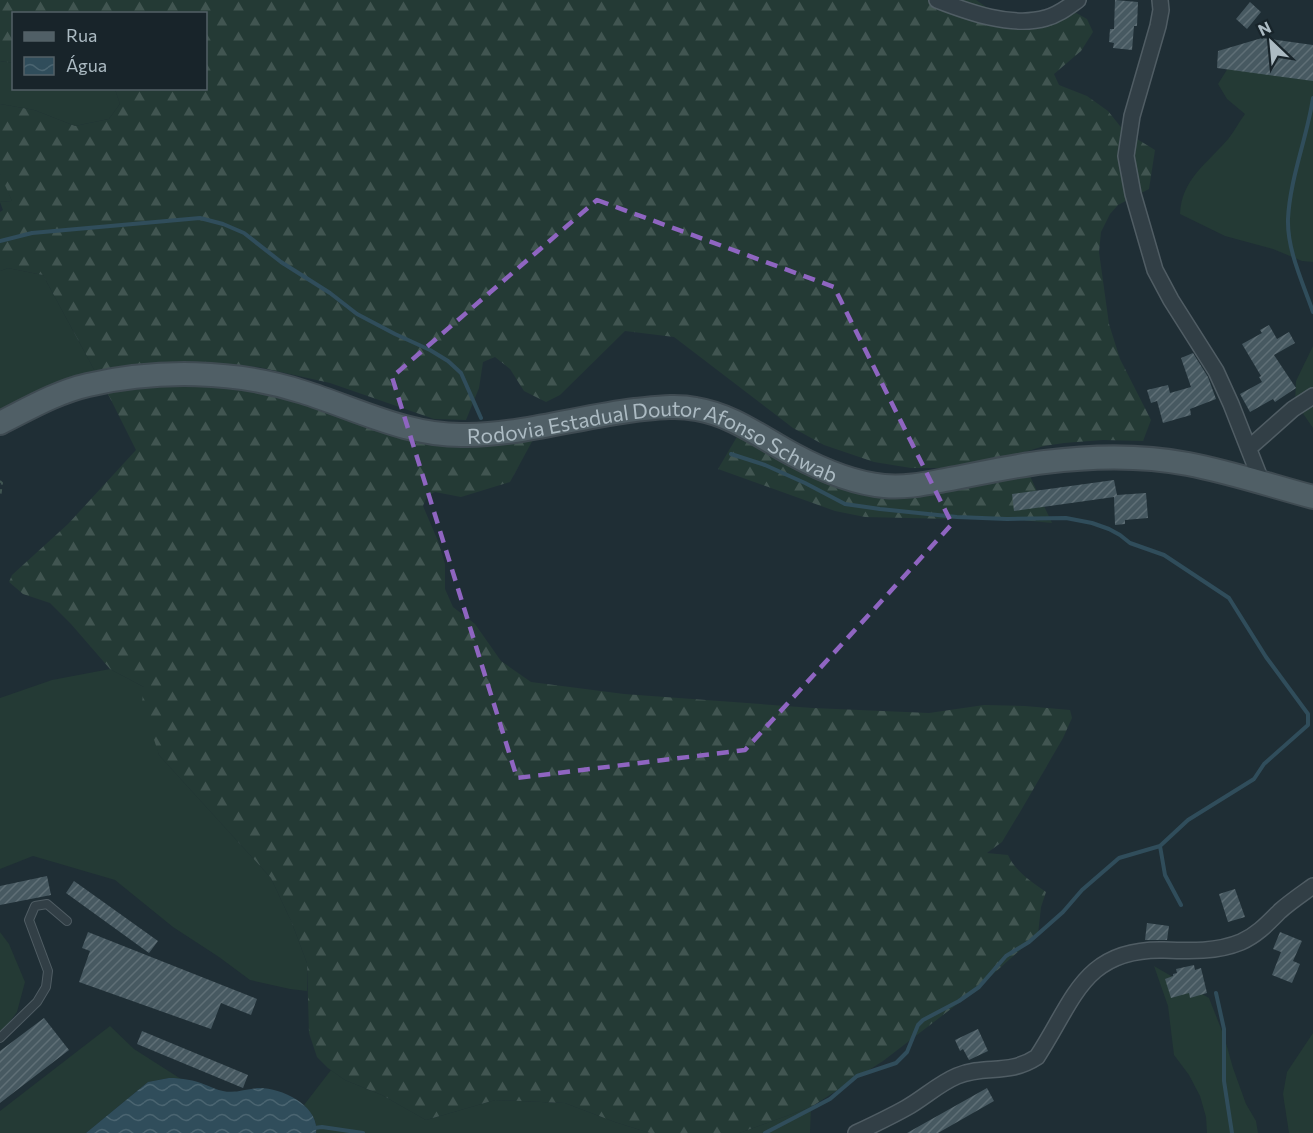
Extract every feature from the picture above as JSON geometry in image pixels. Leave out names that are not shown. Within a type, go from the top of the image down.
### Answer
[{"type":"main road","name":"Rodovia Estadual Doutor Afonso Schwab","points":[[0,423],[42,402],[85,386],[145,376],[205,375],[260,380],[302,392],[398,426],[433,434],[467,435],[518,431],[610,413],[671,406],[696,409],[732,420],[828,473],[885,486],[914,486],[1044,462],[1095,458],[1141,458],[1187,464],[1313,497]]},
{"type":"street","points":[[937,0],[968,12],[995,18],[1026,20],[1045,19],[1078,0]]},
{"type":"street","points":[[1160,0],[1158,26],[1132,116],[1126,156],[1133,194],[1155,270],[1171,300],[1216,371],[1262,483]]},
{"type":"street","points":[[1249,448],[1293,409],[1313,396]]},
{"type":"street","points":[[856,1133],[909,1107],[954,1077],[979,1070],[1007,1070],[1029,1062],[1037,1056],[1072,996],[1095,969],[1136,952],[1192,951],[1224,947],[1241,942],[1257,933],[1288,904],[1313,886]]},
{"type":"lane","points":[[0,1038],[38,1002],[46,987],[48,971],[29,920],[32,909],[35,906],[47,904],[66,921]]},
{"type":"path","points":[[0,481],[2,483],[0,498]]},
{"type":"highlighted area","points":[[597,200],[834,287],[952,524],[745,750],[517,778],[392,377]]},
{"type":"green space","points":[[0,0],[976,0],[998,15],[1037,18],[1071,10],[1087,19],[1093,32],[1081,51],[1054,74],[1059,85],[1087,96],[1108,111],[1124,131],[1155,150],[1149,189],[1118,205],[1110,214],[1101,232],[1099,252],[1109,324],[1120,359],[1151,420],[1143,441],[1103,440],[1064,443],[1044,446],[1006,458],[949,468],[911,468],[874,462],[824,445],[793,428],[674,337],[625,331],[560,395],[546,402],[524,391],[510,369],[495,357],[483,362],[479,388],[466,420],[434,419],[330,383],[258,367],[184,362],[136,366],[96,373],[43,275],[8,268],[0,271],[0,212],[3,210],[0,202],[12,201],[0,174],[0,104],[34,110],[75,126],[109,119],[120,104],[115,90],[207,90],[207,12],[12,12],[12,63],[0,61]]},
{"type":"green space","points":[[1313,51],[1313,262],[1302,261],[1273,249],[1225,236],[1180,214],[1185,191],[1190,181],[1229,138],[1245,114],[1227,99],[1218,84],[1233,60]]},
{"type":"green space","points":[[0,61],[12,63],[12,90],[115,90],[120,104],[109,119],[75,126],[34,110],[0,104]]},
{"type":"green space","points":[[0,174],[2,176],[12,201],[0,202]]},
{"type":"green space","points":[[8,268],[43,275],[96,373],[0,413],[0,271]]},
{"type":"green space","points":[[1313,346],[1313,428],[1295,402],[1296,381]]},
{"type":"green space","points":[[232,383],[369,417],[535,436],[510,482],[461,497],[435,492],[427,496],[423,506],[445,564],[445,589],[453,607],[475,624],[501,661],[531,682],[624,694],[813,708],[929,713],[984,705],[1070,710],[1072,718],[1063,738],[1023,807],[1002,842],[987,853],[1008,855],[1019,871],[1046,892],[1041,907],[1038,934],[973,992],[883,1061],[811,1107],[739,1133],[650,1133],[565,1103],[495,1100],[426,1120],[382,1095],[345,1080],[317,1057],[309,1033],[307,963],[271,878],[159,755],[142,702],[144,687],[110,669],[50,603],[23,594],[9,582],[12,575],[68,524],[136,450],[106,390]]},
{"type":"green space","points":[[745,423],[870,480],[1028,472],[1052,523],[979,516],[951,519],[865,517],[835,511],[718,469]]},
{"type":"green space","points":[[110,669],[144,687],[159,755],[271,878],[307,963],[307,991],[250,980],[173,927],[115,880],[33,856],[0,869],[0,698],[52,680]]},
{"type":"green space","points":[[0,932],[9,944],[25,982],[17,1012],[0,1035]]},
{"type":"green space","points":[[1154,966],[1209,998],[1246,1104],[1256,1121],[1258,1133],[1207,1133],[1206,1117],[1200,1096],[1189,1075],[1174,1055],[1168,1006]]},
{"type":"green space","points":[[110,1026],[134,1049],[181,1079],[169,1078],[148,1082],[86,1133],[0,1133],[0,1111]]},
{"type":"green space","points":[[1313,1033],[1313,1133],[1289,1133],[1283,1094],[1287,1072]]},
{"type":"green space","points":[[331,1070],[345,1080],[382,1095],[426,1120],[495,1100],[565,1103],[650,1133],[316,1133],[314,1118],[304,1105]]},
{"type":"green space","points":[[811,1107],[810,1133],[739,1133]]},
{"type":"water","points":[[169,1078],[201,1083],[228,1092],[260,1088],[279,1091],[298,1100],[306,1107],[316,1123],[316,1133],[86,1133],[148,1082]]},
{"type":"building","points":[[1115,0],[1138,2],[1137,26],[1134,26],[1132,50],[1113,48],[1114,43],[1109,42],[1110,29],[1114,29]]},
{"type":"building","points":[[1250,2],[1261,12],[1247,29],[1236,19]]},
{"type":"building","points":[[1262,38],[1313,45],[1313,81],[1217,68],[1218,51]]},
{"type":"building","points":[[1269,325],[1277,339],[1289,332],[1295,343],[1274,355],[1296,388],[1275,402],[1273,399],[1250,412],[1240,394],[1262,382],[1259,377],[1261,376],[1242,344],[1262,333],[1260,330]]},
{"type":"building","points":[[1193,353],[1208,377],[1216,399],[1190,409],[1191,415],[1163,423],[1157,401],[1151,403],[1147,390],[1168,385],[1170,393],[1191,387],[1181,358]]},
{"type":"building","points":[[1114,480],[1117,495],[1146,493],[1148,518],[1125,520],[1125,524],[1115,525],[1114,497],[1014,511],[1012,494]]},
{"type":"building","points":[[47,876],[51,895],[0,905],[0,886]]},
{"type":"building","points":[[74,881],[158,941],[149,953],[66,893]]},
{"type":"building","points":[[1235,889],[1245,917],[1228,922],[1219,894]]},
{"type":"building","points":[[1147,923],[1169,926],[1167,940],[1145,940]]},
{"type":"building","points":[[88,932],[257,999],[251,1015],[221,1003],[211,1029],[79,982],[90,951],[82,948]]},
{"type":"building","points":[[1280,932],[1302,941],[1293,961],[1300,964],[1292,983],[1272,975],[1281,952],[1273,949]]},
{"type":"building","points":[[1194,965],[1195,970],[1201,968],[1207,993],[1190,998],[1189,993],[1171,998],[1165,979],[1177,973],[1176,969]]},
{"type":"building","points":[[44,1018],[69,1050],[0,1103],[0,1051]]},
{"type":"building","points":[[978,1029],[988,1051],[969,1060],[963,1049],[960,1051],[955,1040]]},
{"type":"building","points":[[142,1031],[248,1075],[243,1088],[137,1044]]},
{"type":"building","points":[[987,1088],[994,1101],[938,1133],[907,1133]]},
{"type":"waterway","points":[[1313,98],[1292,188],[1288,219],[1290,243],[1313,312]]},
{"type":"waterway","points":[[0,241],[32,233],[200,218],[223,224],[244,233],[281,262],[330,293],[357,314],[448,361],[461,373],[481,418]]},
{"type":"waterway","points":[[731,454],[765,465],[845,504],[957,517],[1066,518],[1109,529],[1130,543],[1164,555],[1229,598],[1266,657],[1308,714],[1308,725],[1264,764],[1254,779],[1188,820],[1160,846],[1119,858],[1082,890],[1063,912],[1029,942],[1006,956],[979,987],[959,1001],[923,1020],[918,1025],[907,1052],[896,1063],[857,1076],[830,1099],[765,1133]]},
{"type":"waterway","points":[[1160,846],[1165,875],[1181,905]]},
{"type":"waterway","points":[[1216,993],[1224,1029],[1224,1081],[1232,1133]]},
{"type":"waterway","points":[[314,1128],[322,1127],[363,1133]]}]
